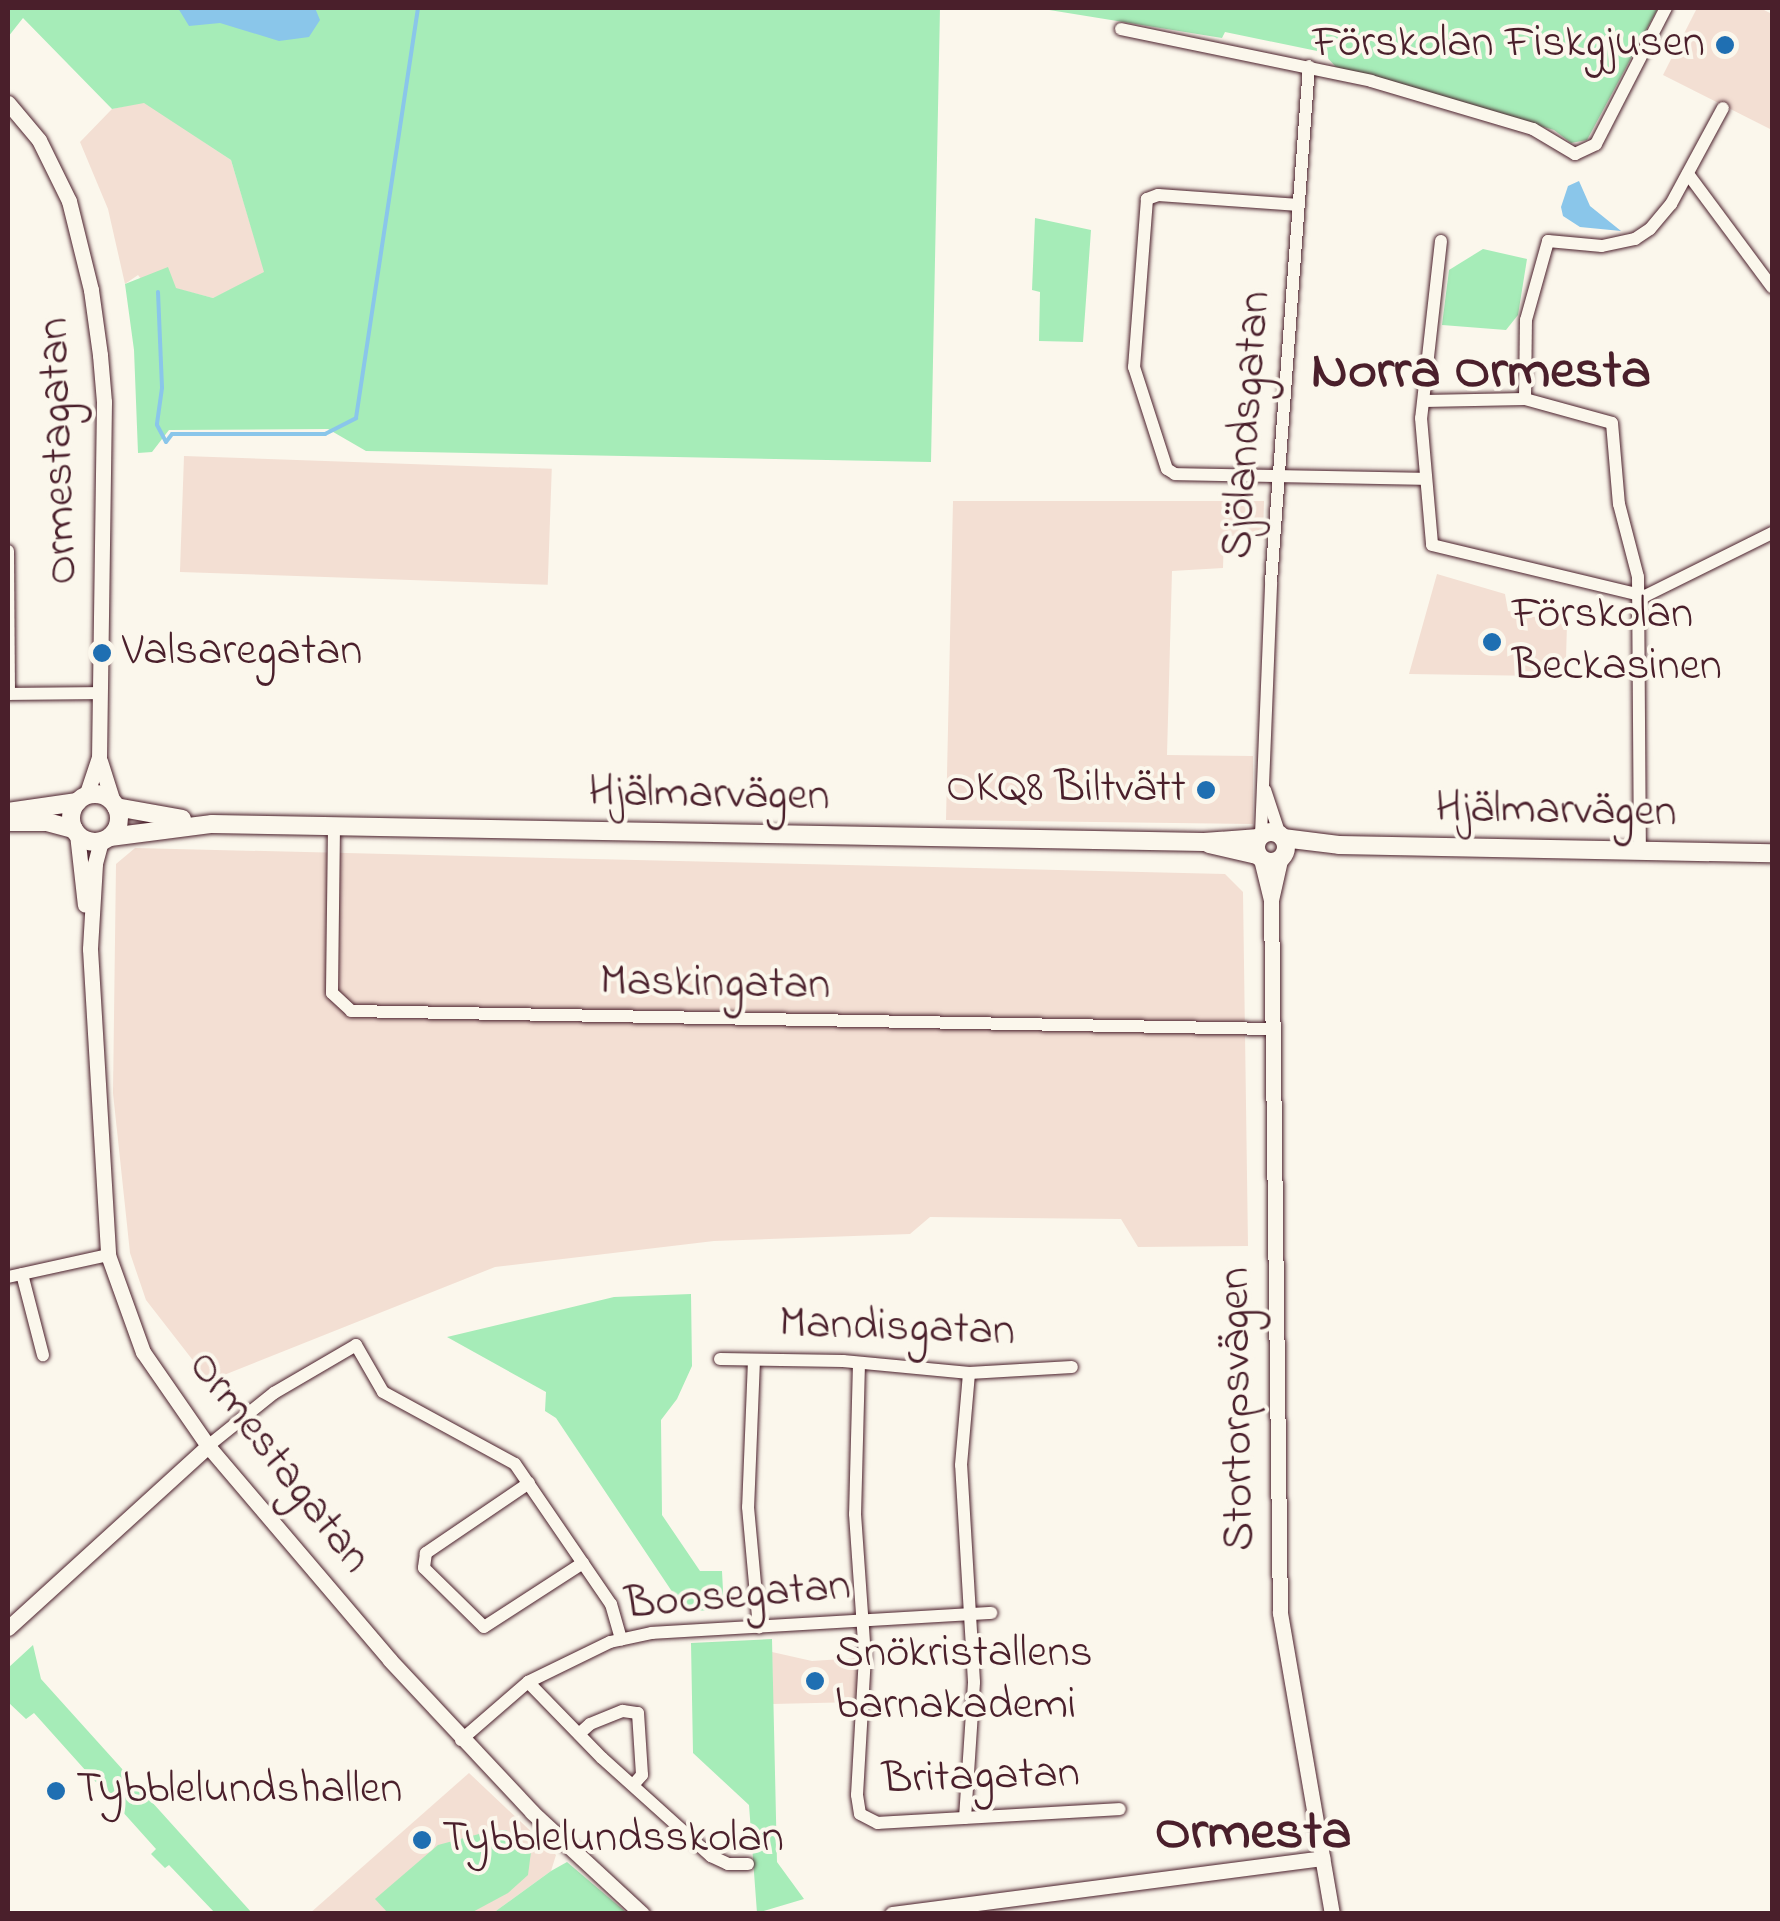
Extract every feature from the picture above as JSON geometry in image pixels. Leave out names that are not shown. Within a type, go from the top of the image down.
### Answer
[{"type":"main road","points":[[8,812],[102,795],[115,805],[119,822],[106,839],[88,841],[76,831],[47,822],[8,822]]},
{"type":"main road","points":[[76,831],[71,816],[82,799]]},
{"type":"main road","name":"Hjälmarvägen","points":[[115,805],[212,824]]},
{"type":"main road","name":"Hjälmarvägen","points":[[106,839],[212,824],[1204,842],[1270,847],[1772,853]]},
{"type":"street","points":[[1121,29],[1310,66],[1533,128],[1568,152],[1583,153],[1596,144],[1666,8]]},
{"type":"street","name":"Sjölandsgatan","points":[[1270,847],[1265,790],[1267,664],[1310,66]]},
{"type":"street","name":"Ormestagatan","points":[[8,103],[54,166],[69,201],[91,290],[104,402],[99,757],[82,799]]},
{"type":"street","points":[[1525,399],[1526,320],[1548,241],[1602,246],[1635,239],[1662,218],[1722,108]]},
{"type":"street","points":[[1688,174],[1772,286]]},
{"type":"street","points":[[1298,205],[1155,195],[1147,199],[1134,367],[1167,469],[1176,474],[1426,479]]},
{"type":"street","points":[[1442,241],[1421,418],[1432,545],[1654,596],[1772,532]]},
{"type":"street","points":[[1424,401],[1525,399],[1612,423],[1616,484],[1638,594],[1640,851]]},
{"type":"street","points":[[8,550],[8,694],[101,694]]},
{"type":"street","name":"Ormestagatan","points":[[99,757],[115,805]]},
{"type":"street","name":"Maskingatan","points":[[334,827],[332,993],[351,1011],[1272,1029]]},
{"type":"street","name":"Ormestagatan","points":[[76,831],[90,949],[108,1254],[143,1352],[208,1446],[461,1740],[642,1914]]},
{"type":"street","name":"Ormestagatan","points":[[90,949],[95,864],[106,839]]},
{"type":"street","name":"Stortorpsvägen","points":[[1270,847],[1280,1613],[1332,1914]]},
{"type":"street","points":[[43,1355],[15,1276],[108,1254]]},
{"type":"street","points":[[8,1628],[208,1446],[274,1393],[356,1345],[383,1392],[511,1461],[614,1609],[621,1640]]},
{"type":"street","name":"Mandisgatan","points":[[720,1359],[860,1363],[969,1373],[1072,1367]]},
{"type":"street","points":[[754,1360],[748,1507],[760,1627]]},
{"type":"street","points":[[860,1363],[854,1479],[862,1621]]},
{"type":"street","points":[[965,1818],[974,1682],[961,1465],[969,1373]]},
{"type":"street","points":[[529,1483],[426,1553],[424,1568],[484,1627],[583,1563]]},
{"type":"street","name":"Boosegatan","points":[[461,1740],[528,1682],[582,1652],[621,1640],[652,1633],[991,1613]]},
{"type":"street","name":"Britagatan","points":[[862,1621],[866,1683],[856,1795],[860,1814],[869,1822],[1120,1808]]},
{"type":"street","points":[[528,1682],[711,1856],[728,1864],[748,1864]]},
{"type":"street","points":[[580,1734],[590,1724],[624,1711],[638,1713],[642,1775],[632,1785]]},
{"type":"street","points":[[892,1914],[1322,1858]]},
{"type":"shaded area","name":"Förskolan Fiskgjusen","points":[[1697,8],[1760,8],[1772,14],[1772,130],[1663,75]]},
{"type":"shaded area","points":[[144,102],[231,160],[265,273],[213,298],[142,280],[138,275],[125,284],[108,209],[80,142],[112,109]]},
{"type":"shaded area","points":[[184,456],[552,469],[548,585],[180,572]]},
{"type":"shaded area","points":[[953,501],[1264,501],[1263,536],[1224,536],[1223,568],[1172,571],[1167,755],[1253,756],[1253,824],[946,820]]},
{"type":"shaded area","name":"Förskolan Beckasinen","points":[[1437,574],[1505,594],[1508,611],[1567,624],[1566,659],[1547,676],[1409,674]]},
{"type":"shaded area","points":[[135,848],[1225,874],[1243,892],[1248,1246],[1138,1247],[1121,1219],[930,1217],[910,1234],[714,1241],[495,1267],[209,1381],[146,1300],[130,1253],[113,1093],[116,864]]},
{"type":"shaded area","name":"Snökristallens barnakademi","points":[[772,1652],[812,1661],[857,1658],[858,1702],[773,1704]]},
{"type":"shaded area","points":[[469,1773],[556,1855],[551,1871],[493,1913],[309,1914]]},
{"type":"green space","points":[[8,8],[940,8],[931,462],[366,451],[328,429],[169,430],[152,452],[138,453],[134,350],[125,284],[168,267],[176,288],[213,298],[264,272],[231,160],[144,103],[112,109],[23,18],[8,37]]},
{"type":"green space","points":[[1037,8],[1658,8],[1587,140],[1571,143],[1554,130],[1336,67],[1322,52],[1225,32],[1222,38]]},
{"type":"green space","points":[[1035,218],[1091,230],[1083,342],[1039,341],[1040,292],[1032,290]]},
{"type":"green space","points":[[1483,249],[1527,259],[1518,315],[1506,330],[1442,325],[1449,270]]},
{"type":"green space","points":[[691,1294],[692,1366],[677,1399],[661,1420],[662,1515],[700,1571],[722,1571],[724,1610],[685,1611],[556,1418],[545,1411],[546,1392],[447,1337],[614,1297]]},
{"type":"green space","points":[[772,1639],[777,1862],[804,1899],[757,1913],[749,1805],[693,1753],[691,1643]]},
{"type":"green space","points":[[33,1645],[41,1679],[252,1913],[215,1913],[169,1865],[165,1868],[151,1854],[156,1849],[34,1713],[26,1719],[8,1702],[8,1668]]},
{"type":"green space","points":[[506,1830],[531,1852],[528,1875],[508,1893],[469,1914],[388,1913],[375,1899],[438,1845]]},
{"type":"green space","points":[[567,1862],[627,1913],[493,1913],[551,1871]]},
{"type":"water","points":[[178,8],[315,8],[320,20],[309,37],[279,41],[220,23],[189,26]]},
{"type":"water","points":[[1579,181],[1590,206],[1621,231],[1580,227],[1563,216],[1561,207],[1568,186]]},
{"type":"waterway","points":[[158,292],[162,388],[157,425],[166,442],[172,434],[325,434],[356,418],[418,8]]},
{"type":"place","name":"Förskolan Fiskgjusen","points":[[1725,45]]},
{"type":"place","name":"Förskolan Beckasinen","points":[[1492,642]]},
{"type":"place","name":"Valsaregatan","points":[[102,653]]},
{"type":"place","name":"OKQ8 Biltvätt","points":[[1206,790]]},
{"type":"place","name":"Snökristallens barnakademi","points":[[815,1681]]},
{"type":"place","name":"Tybblelundshallen","points":[[56,1791]]},
{"type":"place","name":"Tybblelundsskolan","points":[[422,1840]]},
{"type":"district","name":"Norra Ormesta","points":[[1481,374]]},
{"type":"district","name":"Ormesta","points":[[1253,1835]]}]
